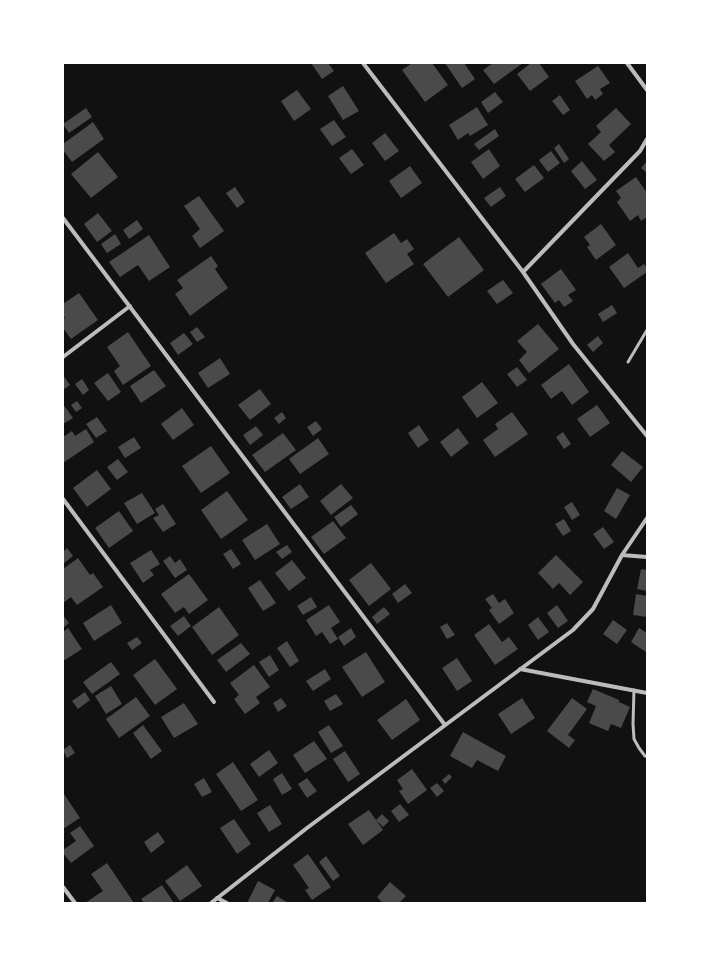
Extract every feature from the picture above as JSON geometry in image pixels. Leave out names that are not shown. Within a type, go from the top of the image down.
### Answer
[{"type":"street","points":[[364,63],[524,272],[574,344],[647,436]]},
{"type":"street","points":[[627,63],[647,90]]},
{"type":"street","points":[[524,272],[640,151],[647,139]]},
{"type":"street","points":[[63,218],[446,724]]},
{"type":"street","points":[[63,357],[130,306]]},
{"type":"street","points":[[63,499],[214,702]]},
{"type":"street","points":[[211,903],[306,828],[573,630],[593,609],[622,555],[647,518]]},
{"type":"street","points":[[622,555],[647,557]]},
{"type":"street","points":[[520,669],[647,693]]},
{"type":"street","points":[[63,887],[75,903]]},
{"type":"street","points":[[217,898],[227,903]]},
{"type":"lane","points":[[628,362],[647,330]]},
{"type":"lane","points":[[634,690],[632,724],[634,739],[639,748],[647,757]]},
{"type":"building","points":[[311,63],[328,63],[334,71],[322,79]]},
{"type":"building","points":[[412,63],[432,63],[448,85],[425,102],[402,70]]},
{"type":"building","points":[[445,63],[464,63],[475,79],[462,88]]},
{"type":"building","points":[[493,63],[523,63],[494,84],[483,70]]},
{"type":"building","points":[[531,63],[539,63],[549,77],[530,91],[517,74]]},
{"type":"building","points":[[598,66],[610,83],[600,89],[603,94],[595,100],[592,95],[587,99],[575,81]]},
{"type":"building","points":[[343,86],[359,111],[343,120],[328,96]]},
{"type":"building","points":[[297,90],[311,109],[294,121],[281,101]]},
{"type":"building","points":[[495,92],[503,102],[488,113],[481,102]]},
{"type":"building","points":[[560,95],[570,110],[563,115],[552,101]]},
{"type":"building","points":[[477,107],[488,125],[470,136],[468,133],[458,140],[449,125]]},
{"type":"building","points":[[86,108],[92,117],[69,133],[63,124]]},
{"type":"building","points":[[616,108],[631,124],[609,145],[615,152],[604,161],[588,144],[601,132],[596,126]]},
{"type":"building","points":[[334,120],[346,137],[332,146],[320,129]]},
{"type":"building","points":[[93,122],[104,139],[72,162],[63,150],[63,144]]},
{"type":"building","points":[[495,129],[499,136],[479,150],[474,144]]},
{"type":"building","points":[[385,133],[399,151],[385,161],[372,143]]},
{"type":"building","points":[[559,144],[569,159],[564,163],[554,148]]},
{"type":"building","points":[[352,149],[364,165],[351,174],[339,158]]},
{"type":"building","points":[[489,149],[500,166],[483,179],[471,162]]},
{"type":"building","points":[[551,151],[560,163],[548,172],[539,160]]},
{"type":"building","points":[[98,152],[118,177],[91,198],[71,174]]},
{"type":"building","points":[[582,161],[597,180],[585,189],[571,171]]},
{"type":"building","points":[[647,161],[647,173],[641,168]]},
{"type":"building","points":[[534,165],[544,178],[525,192],[515,179]]},
{"type":"building","points":[[410,166],[422,183],[401,198],[389,181]]},
{"type":"building","points":[[636,177],[647,193],[647,217],[641,221],[638,215],[630,221],[617,202],[621,198],[616,191]]},
{"type":"building","points":[[235,187],[245,202],[237,208],[226,193]]},
{"type":"building","points":[[500,187],[506,196],[491,207],[484,198]]},
{"type":"building","points":[[199,196],[224,231],[200,248],[192,236],[200,229],[184,206]]},
{"type":"building","points":[[98,213],[112,231],[97,242],[84,224]]},
{"type":"building","points":[[137,220],[143,229],[129,239],[123,230]]},
{"type":"building","points":[[601,224],[616,245],[596,260],[587,247],[590,245],[584,237]]},
{"type":"building","points":[[394,233],[401,243],[407,239],[414,249],[407,254],[414,264],[386,283],[365,253]]},
{"type":"building","points":[[115,234],[121,244],[107,253],[101,244]]},
{"type":"building","points":[[149,235],[170,267],[149,281],[138,265],[120,277],[109,262]]},
{"type":"building","points":[[459,237],[484,270],[448,297],[423,264]]},
{"type":"building","points":[[628,253],[638,268],[644,264],[647,268],[647,272],[624,288],[609,267]]},
{"type":"building","points":[[211,256],[218,266],[215,269],[228,288],[190,316],[175,294],[183,288],[177,280]]},
{"type":"building","points":[[561,269],[576,290],[568,295],[573,301],[564,307],[559,300],[555,303],[541,284]]},
{"type":"building","points":[[503,280],[513,293],[497,304],[487,291]]},
{"type":"building","points":[[79,293],[98,320],[71,339],[63,328],[63,319],[65,318],[63,315],[63,304]]},
{"type":"building","points":[[612,305],[617,313],[603,322],[598,314]]},
{"type":"building","points":[[538,324],[559,349],[529,373],[519,360],[527,352],[517,341]]},
{"type":"building","points":[[197,327],[205,337],[197,342],[190,332]]},
{"type":"building","points":[[128,332],[151,366],[123,385],[114,371],[120,366],[107,347]]},
{"type":"building","points":[[184,333],[193,344],[178,355],[170,343]]},
{"type":"building","points":[[598,336],[603,343],[593,352],[587,345]]},
{"type":"building","points":[[220,358],[230,374],[208,388],[198,373]]},
{"type":"building","points":[[569,364],[589,392],[572,405],[562,391],[551,399],[541,385]]},
{"type":"building","points":[[517,367],[527,380],[517,387],[507,374]]},
{"type":"building","points":[[154,370],[166,386],[141,403],[130,386]]},
{"type":"building","points":[[108,373],[121,392],[108,401],[94,383]]},
{"type":"building","points":[[63,375],[70,385],[63,390]]},
{"type":"building","points":[[82,379],[89,390],[83,395],[75,384]]},
{"type":"building","points":[[482,382],[498,403],[477,418],[462,397]]},
{"type":"building","points":[[260,389],[271,404],[250,420],[238,405]]},
{"type":"building","points":[[77,401],[82,408],[76,412],[71,405]]},
{"type":"building","points":[[63,404],[73,418],[63,424]]},
{"type":"building","points":[[597,405],[610,423],[590,437],[577,419]]},
{"type":"building","points":[[182,408],[194,425],[173,440],[161,424]]},
{"type":"building","points":[[282,412],[286,418],[279,424],[274,418]]},
{"type":"building","points":[[512,412],[528,434],[495,457],[483,440],[498,429],[495,424]]},
{"type":"building","points":[[97,417],[107,431],[96,438],[86,424]]},
{"type":"building","points":[[316,421],[322,429],[313,436],[307,427]]},
{"type":"building","points":[[419,425],[429,440],[418,448],[408,433]]},
{"type":"building","points":[[256,426],[263,435],[250,445],[243,435]]},
{"type":"building","points":[[458,428],[469,443],[451,457],[440,442]]},
{"type":"building","points":[[86,429],[94,442],[63,463],[63,437],[72,431],[75,436]]},
{"type":"building","points":[[563,432],[571,444],[564,449],[556,437]]},
{"type":"building","points":[[283,433],[296,450],[265,472],[252,455]]},
{"type":"building","points":[[134,437],[141,448],[125,458],[118,447]]},
{"type":"building","points":[[318,438],[329,454],[300,474],[289,459]]},
{"type":"building","points":[[211,446],[230,473],[201,493],[182,466]]},
{"type":"building","points":[[622,451],[643,467],[631,482],[611,465]]},
{"type":"building","points":[[118,459],[128,472],[117,480],[107,467]]},
{"type":"building","points":[[97,470],[111,489],[87,507],[73,488]]},
{"type":"building","points":[[300,484],[309,497],[291,509],[282,497]]},
{"type":"building","points":[[341,484],[353,498],[331,515],[320,501]]},
{"type":"building","points":[[617,488],[630,495],[616,519],[604,511]]},
{"type":"building","points":[[227,491],[248,520],[221,539],[201,510]]},
{"type":"building","points":[[142,493],[155,513],[137,524],[124,503]]},
{"type":"building","points":[[572,502],[580,515],[572,520],[564,507]]},
{"type":"building","points":[[163,504],[176,524],[163,532],[153,518],[159,515],[155,509]]},
{"type":"building","points":[[351,505],[358,514],[341,527],[334,517]]},
{"type":"building","points":[[119,511],[133,531],[109,548],[95,528]]},
{"type":"building","points":[[564,519],[571,531],[563,536],[555,524]]},
{"type":"building","points":[[333,521],[346,538],[324,554],[311,537]]},
{"type":"building","points":[[267,524],[280,544],[255,560],[242,540]]},
{"type":"building","points":[[603,527],[614,542],[604,549],[593,534]]},
{"type":"building","points":[[287,545],[292,552],[282,559],[276,552]]},
{"type":"building","points":[[67,548],[73,556],[63,564],[63,552]]},
{"type":"building","points":[[231,549],[241,564],[233,569],[223,554]]},
{"type":"building","points":[[151,550],[160,564],[150,570],[154,575],[143,583],[130,563]]},
{"type":"building","points":[[556,555],[583,582],[570,595],[559,583],[553,589],[538,573]]},
{"type":"building","points":[[170,556],[175,563],[180,559],[187,570],[175,578],[163,561]]},
{"type":"building","points":[[78,558],[90,575],[93,573],[103,587],[77,605],[71,597],[63,603],[63,569]]},
{"type":"building","points":[[292,560],[306,578],[289,591],[275,573]]},
{"type":"building","points":[[371,563],[391,589],[369,606],[349,580]]},
{"type":"building","points":[[641,569],[647,570],[647,591],[637,589]]},
{"type":"building","points":[[189,574],[208,600],[189,614],[184,607],[175,613],[161,594]]},
{"type":"building","points":[[260,580],[276,603],[263,611],[248,588]]},
{"type":"building","points":[[405,584],[412,593],[398,603],[392,594]]},
{"type":"building","points":[[493,594],[499,603],[505,599],[514,613],[499,624],[489,610],[492,608],[485,599]]},
{"type":"building","points":[[636,594],[647,596],[647,617],[633,615]]},
{"type":"building","points":[[311,597],[317,607],[303,615],[297,606]]},
{"type":"building","points":[[111,605],[122,623],[94,641],[83,623]]},
{"type":"building","points":[[329,605],[340,622],[331,628],[338,639],[330,644],[322,632],[316,636],[306,620]]},
{"type":"building","points":[[557,605],[568,621],[558,628],[547,613]]},
{"type":"building","points":[[219,607],[239,635],[212,655],[192,627]]},
{"type":"building","points":[[384,607],[390,614],[377,624],[372,617]]},
{"type":"building","points":[[63,615],[69,623],[63,628]]},
{"type":"building","points":[[184,616],[191,626],[178,636],[170,626]]},
{"type":"building","points":[[538,617],[549,632],[538,640],[528,625]]},
{"type":"building","points":[[613,620],[627,630],[617,644],[603,634]]},
{"type":"building","points":[[447,623],[455,635],[447,639],[440,627]]},
{"type":"building","points":[[489,624],[502,642],[509,637],[518,649],[495,665],[474,635]]},
{"type":"building","points":[[68,628],[82,649],[63,661],[63,632]]},
{"type":"building","points":[[351,628],[356,637],[344,646],[338,637]]},
{"type":"building","points":[[639,628],[647,633],[646,652],[631,642]]},
{"type":"building","points":[[137,637],[142,643],[132,650],[127,643]]},
{"type":"building","points":[[287,641],[299,661],[290,667],[277,648]]},
{"type":"building","points":[[241,643],[250,654],[226,672],[217,660]]},
{"type":"building","points":[[366,652],[385,682],[362,697],[342,667]]},
{"type":"building","points":[[270,655],[279,670],[269,677],[259,662]]},
{"type":"building","points":[[457,658],[472,681],[457,691],[442,668]]},
{"type":"building","points":[[155,659],[177,689],[155,705],[133,675]]},
{"type":"building","points":[[111,662],[120,674],[92,694],[83,682]]},
{"type":"building","points":[[254,665],[270,687],[256,697],[260,703],[245,714],[234,699],[239,695],[230,683]]},
{"type":"building","points":[[325,669],[331,679],[313,691],[306,681]]},
{"type":"building","points":[[111,686],[122,704],[106,714],[95,696]]},
{"type":"building","points":[[593,689],[619,700],[619,702],[630,707],[621,728],[611,724],[608,731],[589,723],[596,706],[587,702]]},
{"type":"building","points":[[85,692],[90,700],[78,709],[72,701]]},
{"type":"building","points":[[336,694],[343,704],[330,711],[324,701]]},
{"type":"building","points":[[136,697],[150,716],[119,738],[106,719]]},
{"type":"building","points":[[281,698],[287,706],[278,712],[273,703]]},
{"type":"building","points":[[522,698],[535,718],[511,734],[498,714]]},
{"type":"building","points":[[572,698],[587,709],[568,735],[575,740],[569,748],[547,731]]},
{"type":"building","points":[[406,699],[420,720],[392,740],[377,720]]},
{"type":"building","points":[[184,703],[198,724],[174,738],[161,717]]},
{"type":"building","points":[[143,725],[162,751],[151,759],[133,733]]},
{"type":"building","points":[[329,725],[343,746],[331,753],[318,732]]},
{"type":"building","points":[[463,732],[506,756],[498,771],[477,760],[472,768],[450,756]]},
{"type":"building","points":[[314,741],[327,759],[305,773],[293,755]]},
{"type":"building","points":[[70,745],[75,753],[67,758],[63,750]]},
{"type":"building","points":[[269,750],[278,763],[259,777],[250,764]]},
{"type":"building","points":[[345,751],[360,774],[348,782],[333,759]]},
{"type":"building","points":[[233,762],[258,800],[241,811],[216,774]]},
{"type":"building","points":[[412,769],[427,790],[408,804],[399,791],[403,789],[397,780]]},
{"type":"building","points":[[282,773],[292,789],[282,795],[273,779]]},
{"type":"building","points":[[449,774],[452,777],[445,784],[442,780]]},
{"type":"building","points":[[204,778],[212,792],[202,797],[194,784]]},
{"type":"building","points":[[307,778],[317,791],[307,798],[298,784]]},
{"type":"building","points":[[437,783],[444,791],[437,797],[430,788]]},
{"type":"building","points":[[64,794],[80,818],[63,829],[63,795]]},
{"type":"building","points":[[400,804],[409,815],[399,822],[391,811]]},
{"type":"building","points":[[270,805],[282,824],[269,832],[257,813]]},
{"type":"building","points":[[369,810],[383,830],[363,845],[348,824]]},
{"type":"building","points":[[382,814],[389,821],[383,827],[376,820]]},
{"type":"building","points":[[234,819],[251,844],[237,854],[220,828]]},
{"type":"building","points":[[80,826],[94,846],[71,863],[63,853],[63,850],[76,841],[70,833]]},
{"type":"building","points":[[158,832],[165,842],[151,853],[144,842]]},
{"type":"building","points":[[308,854],[331,887],[312,900],[305,890],[309,888],[293,865]]},
{"type":"building","points":[[326,856],[340,876],[333,881],[319,862]]},
{"type":"building","points":[[107,863],[134,903],[85,903],[103,891],[91,874]]},
{"type":"building","points":[[187,865],[202,886],[180,901],[165,881]]},
{"type":"building","points":[[258,881],[275,890],[268,903],[247,903]]},
{"type":"building","points":[[390,882],[406,896],[399,903],[383,903],[377,897]]},
{"type":"building","points":[[162,885],[174,903],[144,903],[141,899]]},
{"type":"building","points":[[277,896],[288,903],[272,903]]}]
